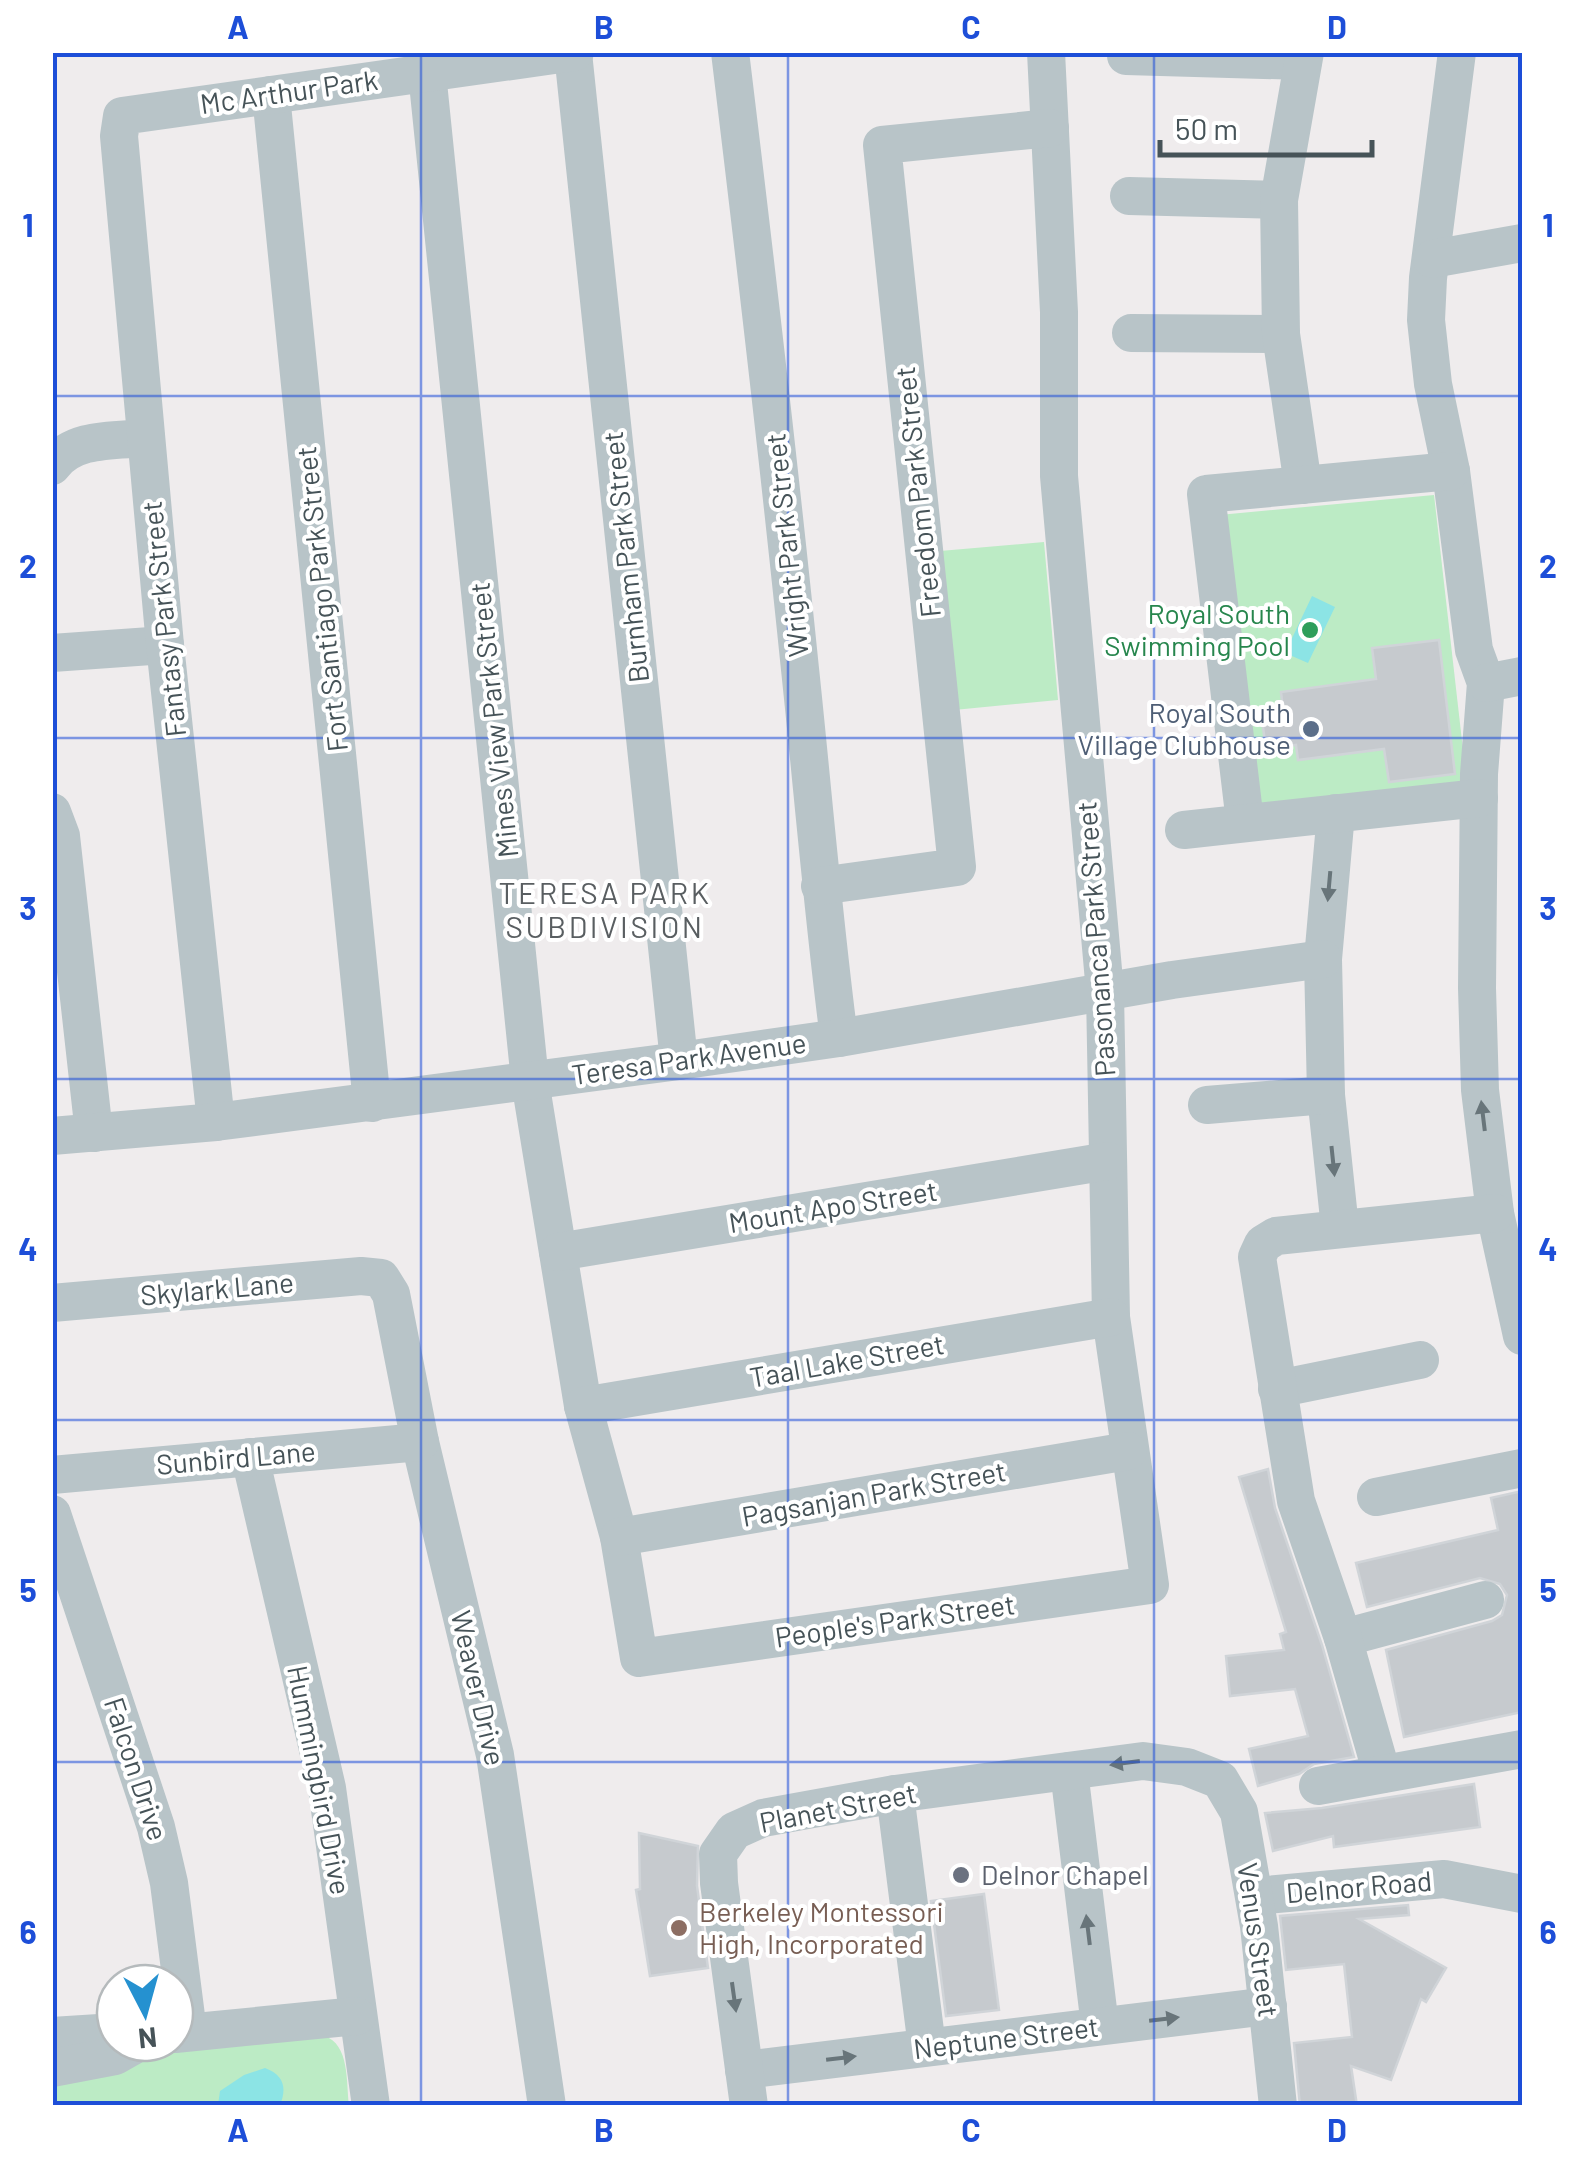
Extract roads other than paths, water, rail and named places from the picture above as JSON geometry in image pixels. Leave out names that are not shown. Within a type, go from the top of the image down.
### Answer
[{"type":"street","name":"Wright Park Street","points":[[730,52],[770,382],[839,1038]]},
{"type":"street","name":"Pasonanca Park Street","points":[[1046,52],[1059,312],[1058,476],[1104,992],[1111,1317],[1150,1585]]},
{"type":"street","points":[[1457,52],[1426,320],[1474,650],[1504,679],[1479,798],[1477,988],[1480,1090],[1495,1213],[1522,1336]]},
{"type":"street","name":"Mc Arthur Park","points":[[122,116],[574,53]]},
{"type":"street","name":"Burnham Park Street","points":[[574,53],[679,1061]]},
{"type":"street","points":[[1126,56],[1304,57],[1279,200],[1282,334],[1303,485]]},
{"type":"street","name":"Mines View Park Street","points":[[427,73],[530,1081],[584,1406],[619,1537],[640,1658]]},
{"type":"street","name":"Fort Santiago Park Street","points":[[272,95],[372,1103]]},
{"type":"street","name":"Fantasy Park Street","points":[[122,116],[120,136],[165,645],[216,1122]]},
{"type":"street","name":"Freedom Park Street","points":[[820,886],[957,867],[882,145],[1050,128]]},
{"type":"street","points":[[1129,196],[1279,200]]},
{"type":"street","points":[[1432,259],[1522,243]]},
{"type":"street","points":[[1131,333],[1282,334]]},
{"type":"street","points":[[52,466],[62,453],[79,446],[146,438]]},
{"type":"street","points":[[1245,822],[1206,494],[1451,472]]},
{"type":"street","points":[[52,653],[165,645]]},
{"type":"street","points":[[1184,830],[1479,798]]},
{"type":"street","points":[[52,812],[61,836],[94,1132]]},
{"type":"street","points":[[1336,813],[1323,958],[1326,1095],[1340,1228]]},
{"type":"street","name":"Teresa Park Avenue","points":[[52,1136],[216,1122],[679,1061],[1323,958]]},
{"type":"street","points":[[1208,1105],[1326,1095]]},
{"type":"street","name":"Mount Apo Street","points":[[558,1252],[1108,1161]]},
{"type":"street","points":[[1382,1774],[1296,1501],[1258,1257],[1263,1244],[1276,1236],[1495,1213]]},
{"type":"street","name":"Skylark Lane","points":[[52,1303],[361,1276],[380,1278]]},
{"type":"street","name":"Weaver Drive","points":[[380,1278],[392,1294],[420,1442],[496,1754],[547,2106]]},
{"type":"street","name":"Taal Lake Street","points":[[584,1406],[1111,1317]]},
{"type":"street","points":[[1277,1390],[1420,1360]]},
{"type":"street","name":"Sunbird Lane","points":[[52,1475],[420,1442]]},
{"type":"street","name":"Pagsanjan Park Street","points":[[619,1537],[1128,1451]]},
{"type":"street","name":"Hummingbird Drive","points":[[250,1457],[326,1788],[371,2106]]},
{"type":"street","points":[[1376,1496],[1522,1468]]},
{"type":"street","name":"Falcon Drive","points":[[52,1514],[156,1828],[169,1883],[175,1963]]},
{"type":"street","name":"People's Park Street","points":[[640,1658],[1150,1585]]},
{"type":"street","points":[[1342,1638],[1485,1600]]},
{"type":"street","points":[[1318,1786],[1522,1748]]},
{"type":"street","name":"Planet Street","points":[[747,2088],[718,1854],[734,1832],[763,1818],[895,1794],[1142,1761],[1187,1767],[1220,1780]]},
{"type":"street","points":[[1069,1771],[1100,2026]]},
{"type":"street","name":"Venus Street","points":[[1220,1780],[1239,1812],[1255,1896],[1278,2106]]},
{"type":"street","points":[[895,1794],[927,2048]]},
{"type":"street","name":"Delnor Road","points":[[1255,1896],[1444,1880],[1522,1894]]},
{"type":"street","name":"Neptune Street","points":[[747,2088],[927,2048],[1268,2006]]},
{"type":"street","points":[[195,2032],[358,2016]]},
{"type":"street","points":[[52,2036],[95,2033]]},
{"type":"street","points":[[52,2068],[95,2060]]},
{"type":"water","name":"Royal South Swimming Pool","points":[[1312,596],[1335,607],[1308,663],[1285,653]]},
{"type":"water","points":[[265,2068],[282,2083],[280,2105],[218,2105],[220,2091],[244,2075]]},
{"type":"place","name":"Royal South Swimming Pool","points":[[1310,630]]},
{"type":"place","name":"Royal South Village Clubhouse","points":[[1311,729]]},
{"type":"place","name":"Delnor Chapel","points":[[961,1875]]},
{"type":"place","name":"Berkeley Montessori High, Incorporated","points":[[679,1928]]},
{"type":"district","name":"TERESA PARK SUBDIVISION","points":[[605,911]]}]
